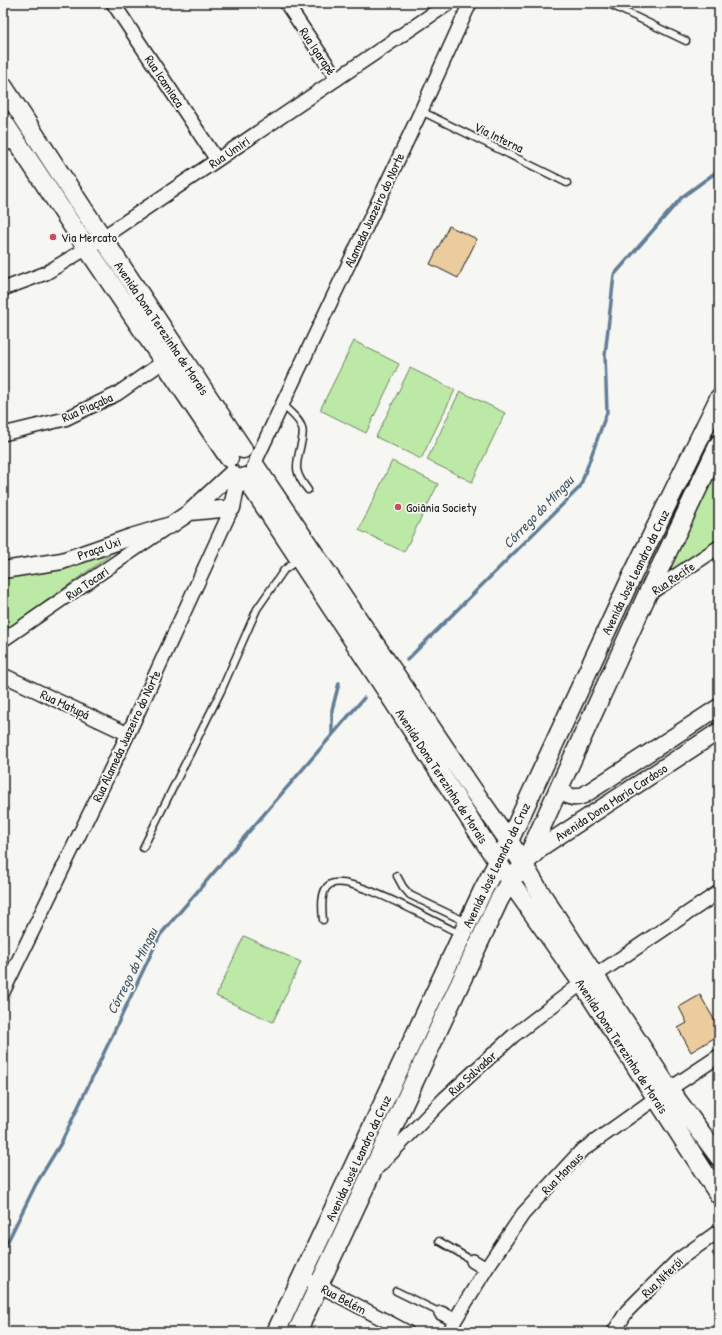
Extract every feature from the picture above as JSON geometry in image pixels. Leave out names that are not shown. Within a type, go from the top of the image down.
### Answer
[{"type":"main road","name":"Avenida Dona Terezinha de Morais","points":[[3,86],[102,238],[243,464],[299,559],[510,881],[589,979]]},
{"type":"main road","name":"Avenida Dona Terezinha de Morais","points":[[3,121],[9,143],[86,248],[163,362],[243,464],[509,841],[589,979],[663,1093],[719,1195]]},
{"type":"main road","name":"Avenida José Leandro da Cruz","points":[[276,1332],[465,929],[509,841],[629,584],[719,398]]},
{"type":"main road","name":"Avenida José Leandro da Cruz","points":[[524,865],[647,595],[719,444]]},
{"type":"main road","name":"Avenida Dona Maria Cardoso","points":[[510,881],[524,865]]},
{"type":"main road","name":"Avenida José Leandro da Cruz","points":[[297,1332],[499,900],[510,881]]},
{"type":"main road","name":"Avenida Dona Terezinha de Morais","points":[[663,1093],[719,1156]]},
{"type":"street","name":"Rua Icamiaca","points":[[113,3],[218,160]]},
{"type":"street","name":"Rua Igarapé","points":[[286,3],[337,79]]},
{"type":"street","name":"Rua Umiri","points":[[3,290],[46,273],[102,238],[449,3]]},
{"type":"street","name":"Alameda Juazeiro do Norte","points":[[243,464],[276,416],[282,404],[421,112],[466,5]]},
{"type":"street","name":"Rua Piaçaba","points":[[3,434],[65,419],[117,394],[163,362]]},
{"type":"street","name":"Rua Alameda Juazeiro do Norte","points":[[3,992],[128,734],[232,508],[243,464]]},
{"type":"street","name":"Praça Uxi","points":[[3,570],[62,561],[171,525],[190,512],[243,464]]},
{"type":"street","name":"Praça Uxi","points":[[190,512],[217,508],[232,508]]},
{"type":"street","name":"Rua Tocari","points":[[3,640],[171,525]]},
{"type":"street","name":"Rua Recife","points":[[647,595],[719,547]]},
{"type":"street","name":"Rua Matupá","points":[[3,675],[128,734]]},
{"type":"street","name":"Avenida Dona Maria Cardoso","points":[[559,788],[573,798],[578,798],[584,795],[719,707]]},
{"type":"street","name":"Avenida Dona Maria Cardoso","points":[[524,865],[542,848],[719,731]]},
{"type":"street","name":"Rua Salvador","points":[[371,1174],[444,1099],[513,1036],[589,979],[719,892]]},
{"type":"street","points":[[699,905],[719,899]]},
{"type":"street","name":"Rua Manaus","points":[[450,1332],[455,1320],[486,1269],[523,1214],[580,1152],[663,1093],[719,1056]]},
{"type":"street","name":"Rua Niterói","points":[[614,1332],[627,1311],[678,1260],[719,1231]]},
{"type":"street","points":[[473,1261],[486,1269]]},
{"type":"street","name":"Rua Belém","points":[[302,1277],[407,1332]]},
{"type":"street","points":[[441,1313],[455,1320]]},
{"type":"lane","points":[[607,3],[686,41]]},
{"type":"lane","name":"Via Interna","points":[[421,112],[567,183]]},
{"type":"lane","points":[[282,404],[302,427],[303,436],[296,467],[300,480],[308,490]]},
{"type":"lane","points":[[143,848],[222,691],[258,609],[284,570],[299,559]]},
{"type":"lane","points":[[397,876],[403,887],[410,895],[465,929]]},
{"type":"lane","points":[[323,920],[322,910],[324,891],[328,885],[341,883],[376,893],[408,907],[441,925],[465,929]]},
{"type":"lane","points":[[440,1241],[473,1261]]},
{"type":"lane","points":[[396,1291],[441,1313]]},
{"type":"green space","points":[[354,341],[399,364],[366,433],[320,410]]},
{"type":"green space","points":[[410,368],[455,390],[421,459],[376,437]]},
{"type":"green space","points":[[460,391],[505,413],[472,482],[427,460]]},
{"type":"green space","points":[[719,457],[719,542],[664,577]]},
{"type":"green space","name":"Goiânia Society","points":[[392,461],[438,484],[404,552],[359,530]]},
{"type":"green space","points":[[110,555],[3,632],[3,578],[17,577]]},
{"type":"green space","points":[[244,936],[301,962],[273,1022],[216,996]]},
{"type":"building","points":[[449,226],[477,239],[458,278],[430,264]]},
{"type":"building","points":[[700,995],[719,1028],[719,1035],[691,1052],[678,1028],[687,1023],[679,1007]]},
{"type":"building","points":[[719,1249],[719,1264],[712,1253]]},
{"type":"waterway","name":"Córrego do Mingau","points":[[407,660],[580,487],[607,412],[605,355],[614,275],[682,197],[719,170]]},
{"type":"waterway","name":"Córrego do Mingau","points":[[332,735],[332,710],[339,683]]},
{"type":"waterway","name":"Córrego do Mingau","points":[[3,1251],[36,1184],[61,1143],[160,935],[364,698]]},
{"type":"place","name":"Via Mercato","points":[[53,237]]},
{"type":"place","name":"Goiânia Society","points":[[398,507]]}]
